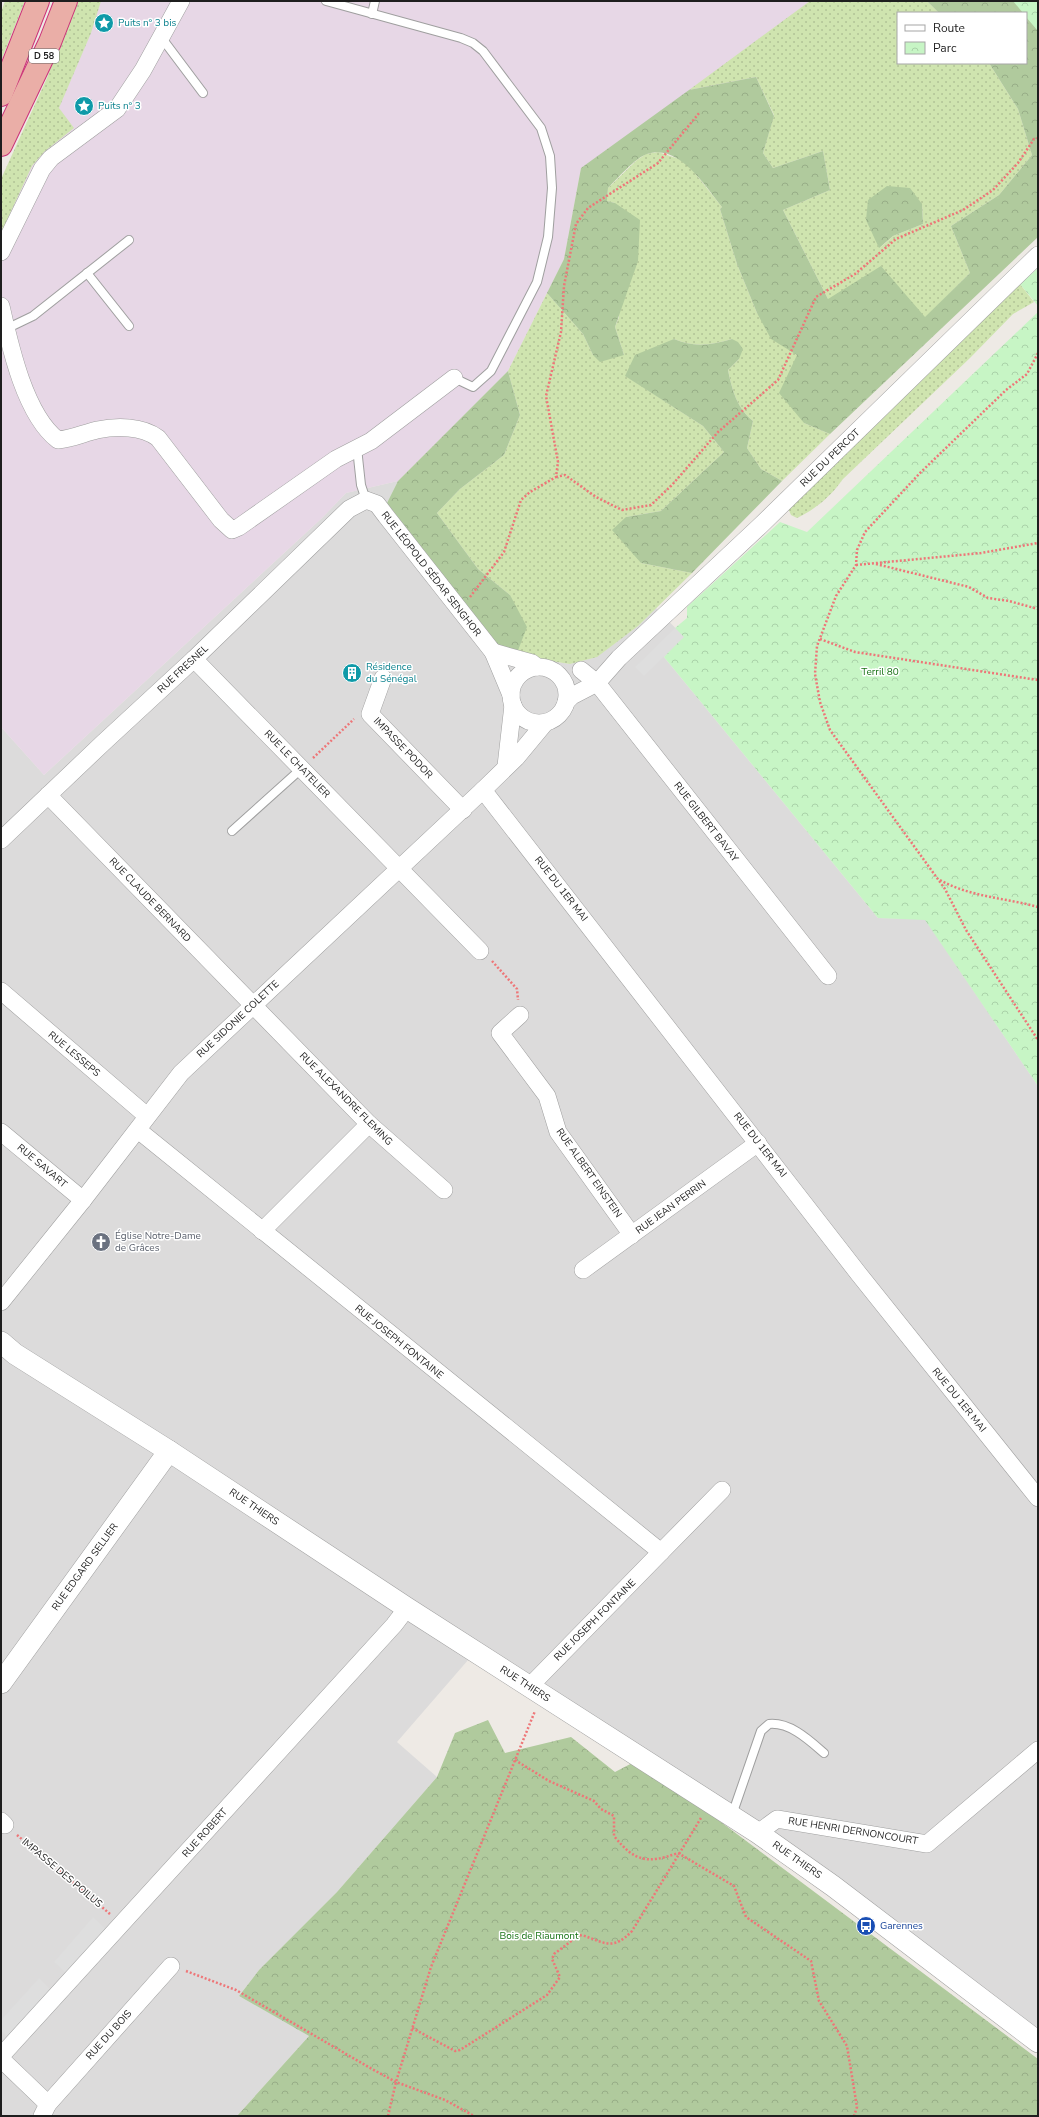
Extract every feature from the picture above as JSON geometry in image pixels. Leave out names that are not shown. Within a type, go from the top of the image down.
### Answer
[{"type":"highway","name":"D 58","points":[[1,96],[38,1]]},
{"type":"highway","name":"D 58","points":[[1,145],[50,42],[66,1]]},
{"type":"street","points":[[1,252],[42,169],[51,158],[117,109],[143,70],[181,1]]},
{"type":"street","name":"RUE DU PERCOT","points":[[566,702],[572,696],[597,683],[619,658],[761,525],[1038,255]]},
{"type":"street","points":[[1,306],[12,353],[38,419],[48,432],[58,440],[71,439],[98,430],[129,428],[148,431],[158,438],[221,520],[232,530],[239,527],[336,459],[371,441],[454,378]]},
{"type":"street","name":"RUE LÉOPOLD SÉDAR SENGHOR","points":[[366,500],[377,504],[493,652],[512,700]]},
{"type":"street","name":"RUE FRESNEL","points":[[1,840],[194,659],[348,509],[366,500]]},
{"type":"street","points":[[493,652],[532,663],[545,669],[565,684],[567,693],[566,702],[562,712],[554,719],[545,723],[535,723],[525,720],[518,714],[512,700]]},
{"type":"street","name":"RUE DU PERCOT","points":[[545,669],[581,670],[619,658]]},
{"type":"street","name":"RUE LE CHATELIER","points":[[194,659],[480,951]]},
{"type":"street","points":[[506,766],[514,683],[522,673],[545,669]]},
{"type":"street","name":"RUE GILBERT BAVAY","points":[[581,670],[597,683],[828,976]]},
{"type":"street","name":"IMPASSE PODOR","points":[[383,678],[370,714],[463,810]]},
{"type":"street","name":"RUE SIDONIE COLETTE","points":[[1,1302],[83,1200],[181,1073],[252,1005],[484,790],[506,766],[522,752],[545,723]]},
{"type":"street","name":"RUE DU 1ER MAI","points":[[484,790],[858,1273],[1038,1498]]},
{"type":"street","name":"RUE CLAUDE BERNARD","points":[[48,795],[252,1005]]},
{"type":"street","name":"RUE LESSEPS","points":[[1,991],[148,1116]]},
{"type":"street","name":"RUE ALEXANDRE FLEMING","points":[[252,1005],[369,1124],[444,1190]]},
{"type":"street","name":"RUE ALBERT EINSTEIN","points":[[520,1015],[500,1034],[547,1096],[558,1132],[632,1235]]},
{"type":"street","points":[[262,1231],[369,1124]]},
{"type":"street","name":"RUE JOSEPH FONTAINE","points":[[138,1130],[661,1552]]},
{"type":"street","name":"RUE SAVART","points":[[1,1132],[83,1200]]},
{"type":"street","name":"RUE JEAN PERRIN","points":[[583,1270],[758,1143]]},
{"type":"street","name":"RUE THIERS","points":[[1,1342],[15,1354],[169,1451],[407,1608],[758,1833],[833,1886],[1038,2042]]},
{"type":"street","name":"RUE EDGARD SELLIER","points":[[1,1683],[169,1451]]},
{"type":"street","name":"RUE JOSEPH FONTAINE","points":[[535,1691],[661,1552],[722,1490]]},
{"type":"street","name":"RUE ROBERT","points":[[1,2058],[388,1631],[407,1608]]},
{"type":"street","name":"RUE HENRI DERNONCOURT","points":[[758,1833],[777,1819],[928,1844],[1038,1750]]},
{"type":"street","name":"RUE DU BOIS","points":[[45,2110],[171,1966]]},
{"type":"street","points":[[1,2058],[45,2110]]},
{"type":"lane","points":[[326,1],[461,38],[473,43],[483,51],[541,128],[550,156],[552,188],[548,237],[537,282],[491,371],[473,387],[454,378]]},
{"type":"lane","points":[[372,14],[375,1]]},
{"type":"lane","points":[[161,37],[203,93]]},
{"type":"lane","points":[[6,329],[33,316],[129,240]]},
{"type":"lane","points":[[87,273],[129,326]]},
{"type":"lane","points":[[357,448],[361,485],[366,500]]},
{"type":"lane","points":[[232,831],[301,769]]},
{"type":"lane","points":[[731,1816],[761,1731],[769,1724],[784,1725],[805,1737],[824,1753]]},
{"type":"path","points":[[556,477],[558,462],[546,396],[561,332],[564,286],[576,224],[588,208],[658,164],[700,112]]},
{"type":"path","points":[[464,616],[467,600],[504,552],[521,500],[530,492],[556,477],[565,475],[596,497],[622,510],[651,505],[672,485],[718,432],[778,380],[816,296],[855,274],[896,240],[963,210],[993,190],[1018,163],[1034,139],[1038,138]]},
{"type":"path","points":[[1038,353],[1027,374],[1006,390],[920,473],[865,532],[857,550],[856,564],[836,596],[817,646],[815,674],[820,702],[830,730],[938,879],[966,930],[1038,1040]]},
{"type":"path","points":[[856,564],[981,553],[1038,543]]},
{"type":"path","points":[[873,563],[968,587],[988,598],[1010,601],[1038,609]]},
{"type":"path","points":[[820,639],[855,652],[1038,680]]},
{"type":"path","points":[[301,769],[359,714],[370,714]]},
{"type":"path","points":[[938,879],[947,884],[991,898],[1038,907]]},
{"type":"path","points":[[480,951],[499,966],[517,989],[520,1015]]},
{"type":"path","points":[[388,2116],[396,2082],[430,1967],[515,1760],[535,1691]]},
{"type":"path","points":[[515,1760],[549,1781],[594,1801],[602,1809],[614,1816],[614,1836],[627,1852],[639,1858],[657,1860],[678,1853],[734,1886],[746,1917],[811,1960],[819,2000],[847,2046],[858,2107],[854,2116]]},
{"type":"path","points":[[412,2028],[455,2051],[460,2050],[547,1995],[560,1977],[552,1959],[554,1954],[578,1936],[582,1935],[610,1944],[622,1941],[632,1930],[680,1854],[695,1826],[713,1804]]},
{"type":"path","name":"IMPASSE DES POILUS","points":[[3,1823],[122,1924]]},
{"type":"path","points":[[171,1966],[236,1990],[396,2082],[445,2100],[474,2116]]},
{"type":"shaded area","points":[[88,1],[943,1],[897,12],[897,13],[581,168],[564,259],[508,371],[398,481],[346,493],[322,518],[44,775],[1,727],[1,201]]},
{"type":"shaded area","points":[[398,481],[387,503],[537,659],[570,664],[596,657],[638,626],[656,608],[684,637],[664,657],[878,918],[925,919],[1038,1086],[1038,2031],[475,1652],[397,1742],[437,1777],[337,1892],[259,1970],[239,1996],[309,2036],[237,2116],[1,2116],[1,727],[44,775],[322,518],[346,493]]},
{"type":"shaded area","points":[[675,628],[684,637],[644,676],[635,667]]},
{"type":"shaded area","points":[[93,1917],[112,1935],[72,1979],[54,1962]]},
{"type":"shaded area","points":[[39,1978],[57,1996],[14,2043],[1,2031],[1,2020]]},
{"type":"green space","points":[[5,1],[25,1],[1,61],[1,12]]},
{"type":"green space","points":[[75,1],[101,1],[91,33],[59,108],[74,128],[44,152],[32,166],[1,233],[1,179],[47,78]]},
{"type":"green space","points":[[810,1],[927,1],[938,12],[897,12],[897,64],[990,64],[1018,109],[1032,155],[999,195],[951,226],[970,273],[925,318],[828,299],[783,210],[830,190],[823,151],[773,168],[763,153],[774,115],[756,77],[689,90]],"holes":[[[922,204],[923,224],[893,236],[880,248]]]},
{"type":"green space","points":[[927,1],[1038,1],[1038,237],[830,434],[804,423],[779,393],[797,355],[771,339],[757,313],[737,264],[720,209],[722,207],[699,178],[680,160],[659,152],[647,154],[632,164],[608,188],[607,201],[615,203],[640,220],[638,261],[615,327],[624,355],[600,362],[593,355],[583,334],[547,293],[564,259],[581,168],[689,90],[756,77],[774,116],[763,153],[773,168],[823,151],[830,190],[783,210],[828,299],[881,266],[925,317],[970,273],[951,226],[999,195],[1032,155],[1018,109],[990,64],[1027,64],[1027,12],[938,12]]},
{"type":"green space","points":[[1013,1],[1038,1],[1038,31],[1027,18],[1027,12],[1022,12]]},
{"type":"green space","points":[[658,152],[679,159],[690,167],[722,207],[720,209],[737,264],[757,313],[797,355],[804,423],[830,434],[782,481],[761,469],[747,448],[753,421],[747,416],[736,398],[728,370],[739,359],[732,339],[717,343],[696,345],[674,339],[626,376],[703,426],[724,452],[661,511],[626,517],[641,563],[692,573],[638,626],[597,657],[570,664],[537,659],[517,653],[510,595],[478,569],[437,513],[460,489],[504,455],[520,415],[508,371],[547,293],[583,334],[593,355],[624,355],[615,327],[619,317],[615,203],[607,201],[608,188],[637,160],[646,154]]},
{"type":"green space","points":[[887,186],[910,188],[922,204],[923,224],[893,236],[879,248],[866,220],[868,200]]},
{"type":"green space","points":[[1038,268],[1038,306],[1020,284]]},
{"type":"green space","points":[[1020,284],[1034,302],[1013,314],[970,358],[843,479],[823,502],[797,518],[791,515],[788,508]]},
{"type":"green space","name":"Terril 80","points":[[1038,312],[1038,1086],[925,920],[878,918],[664,657],[683,637],[675,628],[687,618],[687,607],[780,522],[807,532]]},
{"type":"green space","points":[[674,339],[696,345],[717,343],[732,339],[738,342],[743,349],[739,359],[728,370],[731,385],[736,398],[747,416],[753,421],[747,448],[761,469],[782,481],[692,573],[641,563],[612,530],[626,517],[661,511],[724,452],[703,426],[625,376],[635,355]]},
{"type":"green space","points":[[508,371],[520,415],[504,455],[460,489],[437,513],[478,569],[510,595],[527,627],[517,653],[498,648],[387,503],[398,481]]},
{"type":"green space","name":"Bois de Riaumont","points":[[488,1720],[505,1753],[571,1737],[615,1772],[638,1760],[1038,2059],[1038,2116],[237,2116],[309,2036],[239,1996],[259,1970],[337,1892],[437,1777],[455,1733]]},
{"type":"place","name":"Puits n° 3 bis","points":[[104,23]]},
{"type":"place","name":"Puits n° 3","points":[[84,106]]},
{"type":"place","name":"Résidence du Sénégal","points":[[352,673]]},
{"type":"place","name":"Église Notre-Dame de Grâces","points":[[101,1242]]},
{"type":"place","name":"Garennes","points":[[866,1926]]}]
